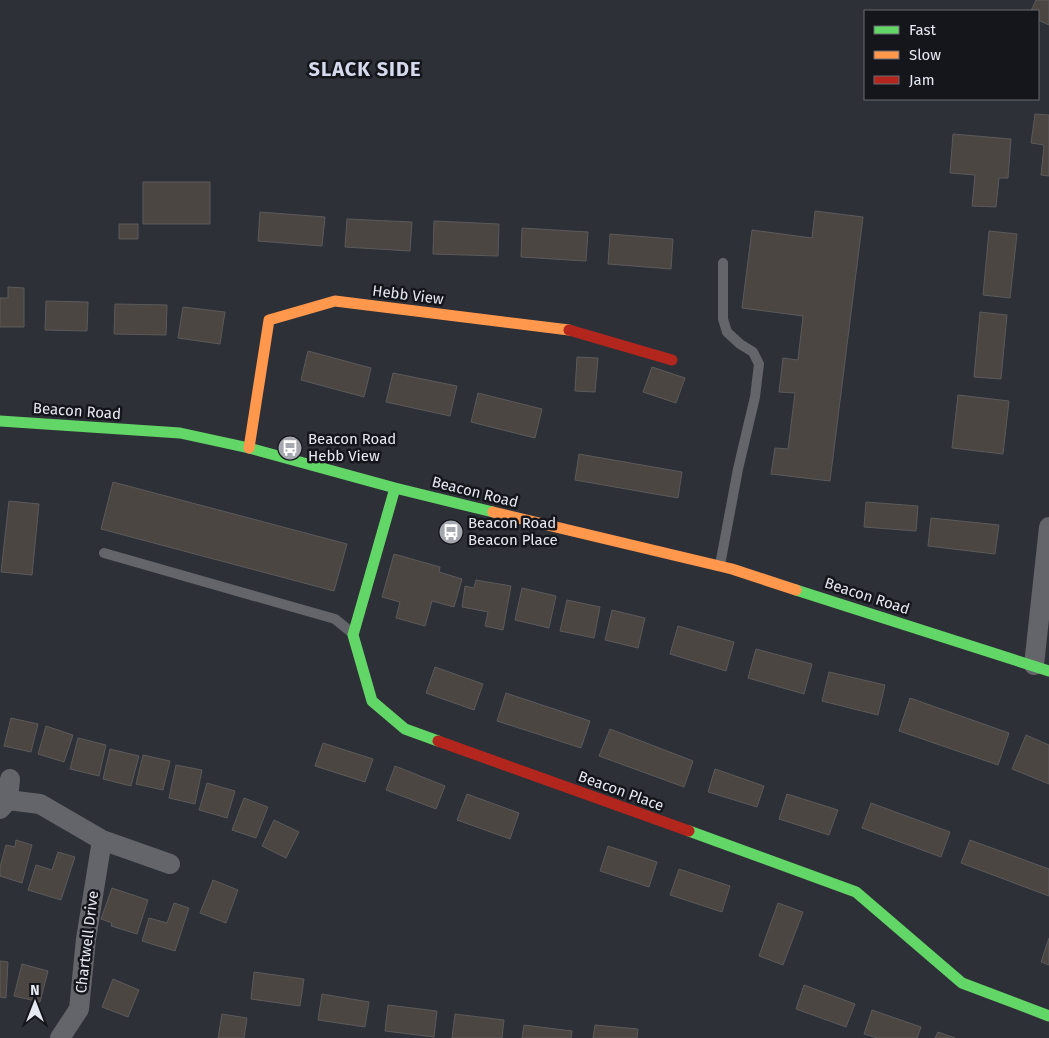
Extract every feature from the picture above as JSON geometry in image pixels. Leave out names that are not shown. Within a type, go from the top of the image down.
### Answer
[{"type":"street","name":"Hebb View","points":[[249,448],[269,320],[335,301],[563,328],[672,360]]},
{"type":"street","name":"Beacon Road","points":[[0,421],[180,434],[249,448],[395,488],[720,566],[1042,668]]},
{"type":"street","points":[[354,635],[395,488]]},
{"type":"street","points":[[1042,668],[1049,527]]},
{"type":"street","name":"Beacon Place","points":[[354,635],[372,701],[405,728],[856,892],[962,983],[1049,1016]]},
{"type":"street","points":[[10,779],[4,805],[40,804],[102,840],[170,864]]},
{"type":"street","name":"Chartwell Drive","points":[[60,1038],[79,1008],[86,939],[102,840]]},
{"type":"lane","points":[[720,566],[759,364],[752,352],[727,332],[723,319],[723,263]]},
{"type":"lane","points":[[104,553],[335,619],[354,635]]},
{"type":"building","points":[[1036,0],[1049,0],[1049,25],[1039,20],[1039,10],[1031,10]]},
{"type":"building","points":[[1035,114],[1049,115],[1049,176],[1041,175],[1044,145],[1031,143]]},
{"type":"building","points":[[953,134],[1011,139],[1008,178],[999,178],[996,207],[972,206],[975,175],[950,173]]},
{"type":"building","points":[[143,182],[210,182],[210,224],[143,224]]},
{"type":"building","points":[[815,211],[863,217],[830,481],[771,474],[775,448],[788,449],[795,393],[779,392],[783,358],[798,360],[803,316],[742,308],[752,230],[812,238]]},
{"type":"building","points":[[260,212],[325,217],[322,246],[258,241]]},
{"type":"building","points":[[347,219],[412,222],[410,251],[345,247]]},
{"type":"building","points":[[434,221],[499,224],[498,256],[433,254]]},
{"type":"building","points":[[119,224],[138,224],[138,239],[119,239]]},
{"type":"building","points":[[522,228],[588,232],[586,261],[521,257]]},
{"type":"building","points":[[989,231],[1017,234],[1010,298],[983,295]]},
{"type":"building","points":[[610,234],[673,239],[671,269],[608,264]]},
{"type":"building","points":[[8,287],[24,288],[24,327],[0,327],[0,298],[8,298]]},
{"type":"building","points":[[46,301],[88,302],[87,331],[45,330]]},
{"type":"building","points":[[115,304],[167,305],[166,335],[114,334]]},
{"type":"building","points":[[183,307],[225,312],[220,344],[178,338]]},
{"type":"building","points":[[980,312],[1007,315],[1001,379],[974,377]]},
{"type":"building","points":[[308,351],[371,368],[364,397],[301,380]]},
{"type":"building","points":[[577,357],[598,358],[595,392],[575,391]]},
{"type":"building","points":[[652,367],[685,378],[676,403],[643,392]]},
{"type":"building","points":[[393,373],[457,386],[450,416],[386,402]]},
{"type":"building","points":[[478,393],[542,409],[535,438],[471,422]]},
{"type":"building","points":[[958,395],[1009,401],[1003,454],[952,448]]},
{"type":"building","points":[[579,454],[682,472],[678,498],[575,480]]},
{"type":"building","points":[[113,482],[347,544],[334,591],[101,529]]},
{"type":"building","points":[[9,501],[39,504],[32,575],[1,572]]},
{"type":"building","points":[[866,502],[918,506],[916,531],[864,527]]},
{"type":"building","points":[[931,518],[999,525],[995,554],[928,546]]},
{"type":"building","points":[[394,554],[440,567],[439,572],[462,579],[454,607],[432,601],[425,626],[396,618],[400,602],[382,597]]},
{"type":"building","points":[[476,580],[511,586],[503,630],[485,626],[488,612],[462,607],[465,586],[474,588]]},
{"type":"building","points":[[522,588],[556,596],[549,628],[515,620]]},
{"type":"building","points":[[567,600],[600,607],[594,638],[560,631]]},
{"type":"building","points":[[612,610],[645,618],[638,648],[605,640]]},
{"type":"building","points":[[678,626],[734,642],[726,671],[670,654]]},
{"type":"building","points":[[756,649],[812,664],[804,694],[748,678]]},
{"type":"building","points":[[435,667],[483,684],[474,710],[426,693]]},
{"type":"building","points":[[829,672],[885,685],[878,715],[822,701]]},
{"type":"building","points":[[506,693],[590,721],[581,748],[497,721]]},
{"type":"building","points":[[910,698],[1009,733],[998,765],[899,731]]},
{"type":"building","points":[[11,718],[38,724],[31,752],[4,746]]},
{"type":"building","points":[[46,726],[73,735],[64,762],[38,754]]},
{"type":"building","points":[[610,729],[693,761],[684,787],[599,756]]},
{"type":"building","points":[[1026,735],[1049,745],[1049,784],[1012,769]]},
{"type":"building","points":[[78,738],[106,745],[99,776],[70,769]]},
{"type":"building","points":[[323,743],[373,759],[365,782],[315,766]]},
{"type":"building","points":[[110,749],[139,756],[131,786],[103,779]]},
{"type":"building","points":[[143,755],[170,761],[163,790],[136,784]]},
{"type":"building","points":[[176,765],[202,770],[195,804],[169,798]]},
{"type":"building","points":[[395,766],[445,786],[436,809],[386,790]]},
{"type":"building","points":[[715,769],[764,786],[757,807],[708,792]]},
{"type":"building","points":[[207,783],[235,791],[227,818],[199,810]]},
{"type":"building","points":[[467,794],[519,813],[510,839],[457,820]]},
{"type":"building","points":[[787,794],[838,810],[829,835],[779,819]]},
{"type":"building","points":[[244,798],[268,807],[256,838],[232,830]]},
{"type":"building","points":[[871,803],[950,832],[941,857],[862,828]]},
{"type":"building","points":[[274,820],[299,832],[286,858],[262,846]]},
{"type":"building","points":[[16,840],[32,845],[22,883],[0,876],[0,867],[6,845],[15,847]]},
{"type":"building","points":[[970,840],[1049,869],[1049,896],[961,863]]},
{"type":"building","points":[[608,846],[657,862],[649,887],[600,871]]},
{"type":"building","points":[[58,852],[75,857],[61,900],[28,890],[36,865],[52,870]]},
{"type":"building","points":[[679,869],[730,886],[722,912],[670,895]]},
{"type":"building","points":[[213,880],[238,890],[226,923],[200,913]]},
{"type":"building","points":[[112,888],[148,900],[137,934],[111,926],[112,923],[101,919]]},
{"type":"building","points":[[174,903],[189,908],[175,951],[142,941],[149,918],[167,923]]},
{"type":"building","points":[[778,903],[803,912],[783,965],[759,956]]},
{"type":"building","points":[[1049,938],[1049,965],[1041,962]]},
{"type":"building","points":[[0,961],[8,962],[6,998],[0,997]]},
{"type":"building","points":[[22,964],[48,971],[40,1002],[14,996]]},
{"type":"building","points":[[254,972],[304,979],[300,1006],[251,999]]},
{"type":"building","points":[[113,979],[139,990],[128,1017],[102,1007]]},
{"type":"building","points":[[804,985],[855,1004],[846,1027],[796,1009]]},
{"type":"building","points":[[322,994],[369,1002],[365,1027],[318,1020]]},
{"type":"building","points":[[388,1005],[437,1011],[434,1037],[385,1031]]},
{"type":"building","points":[[872,1010],[921,1027],[917,1038],[878,1038],[864,1034]]},
{"type":"building","points":[[222,1014],[247,1018],[244,1038],[218,1038]]},
{"type":"building","points":[[455,1014],[504,1020],[502,1038],[452,1038]]},
{"type":"building","points":[[524,1025],[572,1031],[571,1038],[522,1038]]},
{"type":"building","points":[[595,1025],[638,1029],[637,1038],[593,1038]]},
{"type":"building","points":[[938,1032],[955,1038],[935,1038]]},
{"type":"traffic: fast","points":[[0,421],[180,433],[249,448],[395,488],[493,512]]},
{"type":"traffic: fast","points":[[395,488],[353,635],[372,701],[405,729],[438,741]]},
{"type":"traffic: fast","points":[[796,590],[1049,671]]},
{"type":"traffic: fast","points":[[689,831],[856,892],[962,983],[1049,1016]]},
{"type":"traffic: slow","points":[[249,448],[269,320],[335,301],[569,330]]},
{"type":"traffic: slow","points":[[493,512],[732,569],[796,590]]},
{"type":"traffic: jam","points":[[569,330],[672,360]]},
{"type":"traffic: jam","points":[[438,741],[689,831]]},
{"type":"place","name":"Beacon Road Hebb View","points":[[290,448]]},
{"type":"place","name":"Beacon Road Beacon Place","points":[[451,532]]},
{"type":"district","name":"SLACK SIDE","points":[[365,69]]}]
